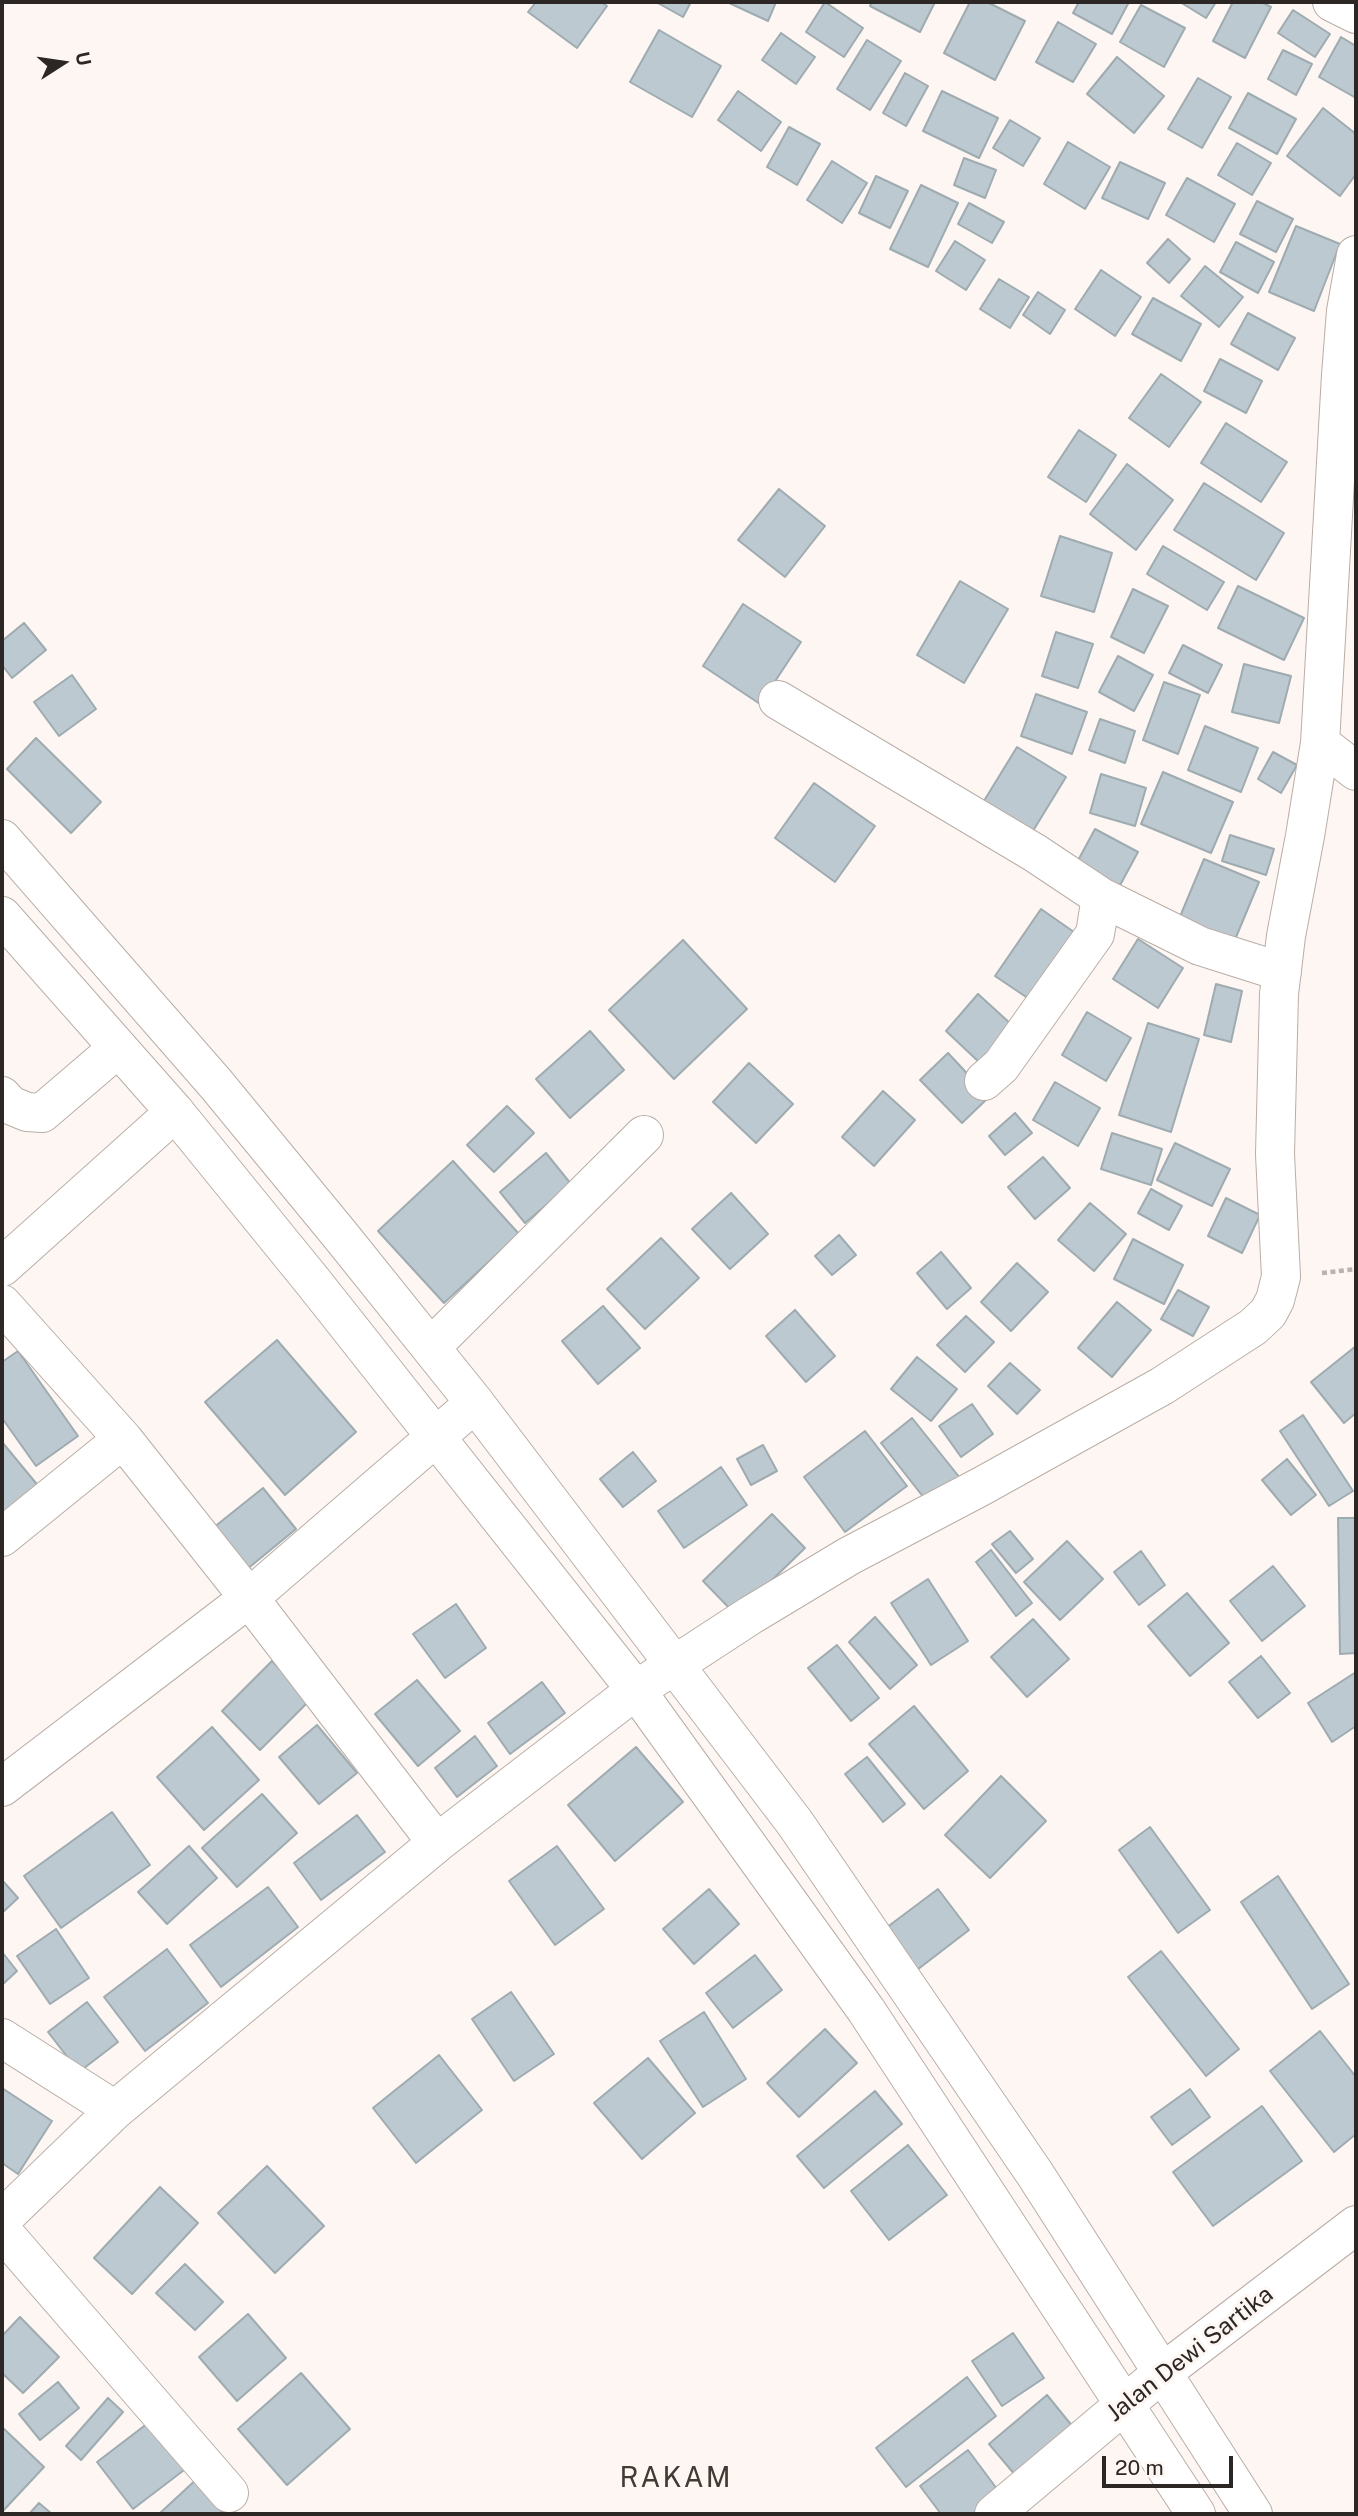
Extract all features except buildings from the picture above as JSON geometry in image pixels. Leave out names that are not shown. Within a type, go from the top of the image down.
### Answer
[{"type":"street","points":[[1332,2],[1356,14]]},
{"type":"street","points":[[2,2219],[115,2110],[437,1843],[636,1690],[849,1556],[1163,1386],[1253,1327],[1268,1313],[1275,1300],[1281,1277],[1275,1141],[1276,1059],[1286,936],[1305,836],[1345,757],[1345,521],[1341,375],[1346,311],[1356,255]]},
{"type":"street","points":[[778,700],[1035,853],[1101,897],[1200,946],[1282,972]]},
{"type":"street","points":[[2,839],[216,1084],[431,1347],[795,1823],[1035,2174],[1253,2514]]},
{"type":"street","points":[[984,1081],[1001,1066],[1094,934],[1101,897]]},
{"type":"street","points":[[2,916],[175,1112],[636,1690],[866,2010],[1196,2514]]},
{"type":"street","points":[[2,1096],[10,1105],[27,1112],[42,1113],[118,1048]]},
{"type":"street","points":[[2,1267],[175,1112]]},
{"type":"street","points":[[431,1347],[644,1135]]},
{"type":"street","points":[[2,1304],[123,1439],[437,1843]]},
{"type":"street","points":[[2,1787],[249,1598],[475,1403]]},
{"type":"street","points":[[2,1537],[123,1439]]},
{"type":"street","points":[[2,2038],[115,2110]]},
{"type":"street","name":"Jalan Dewi Sartika","points":[[994,2514],[1162,2373],[1356,2225]]},
{"type":"street","points":[[2,2231],[229,2493]]},
{"type":"district","name":"RAKAM","points":[[676,2478]]}]
